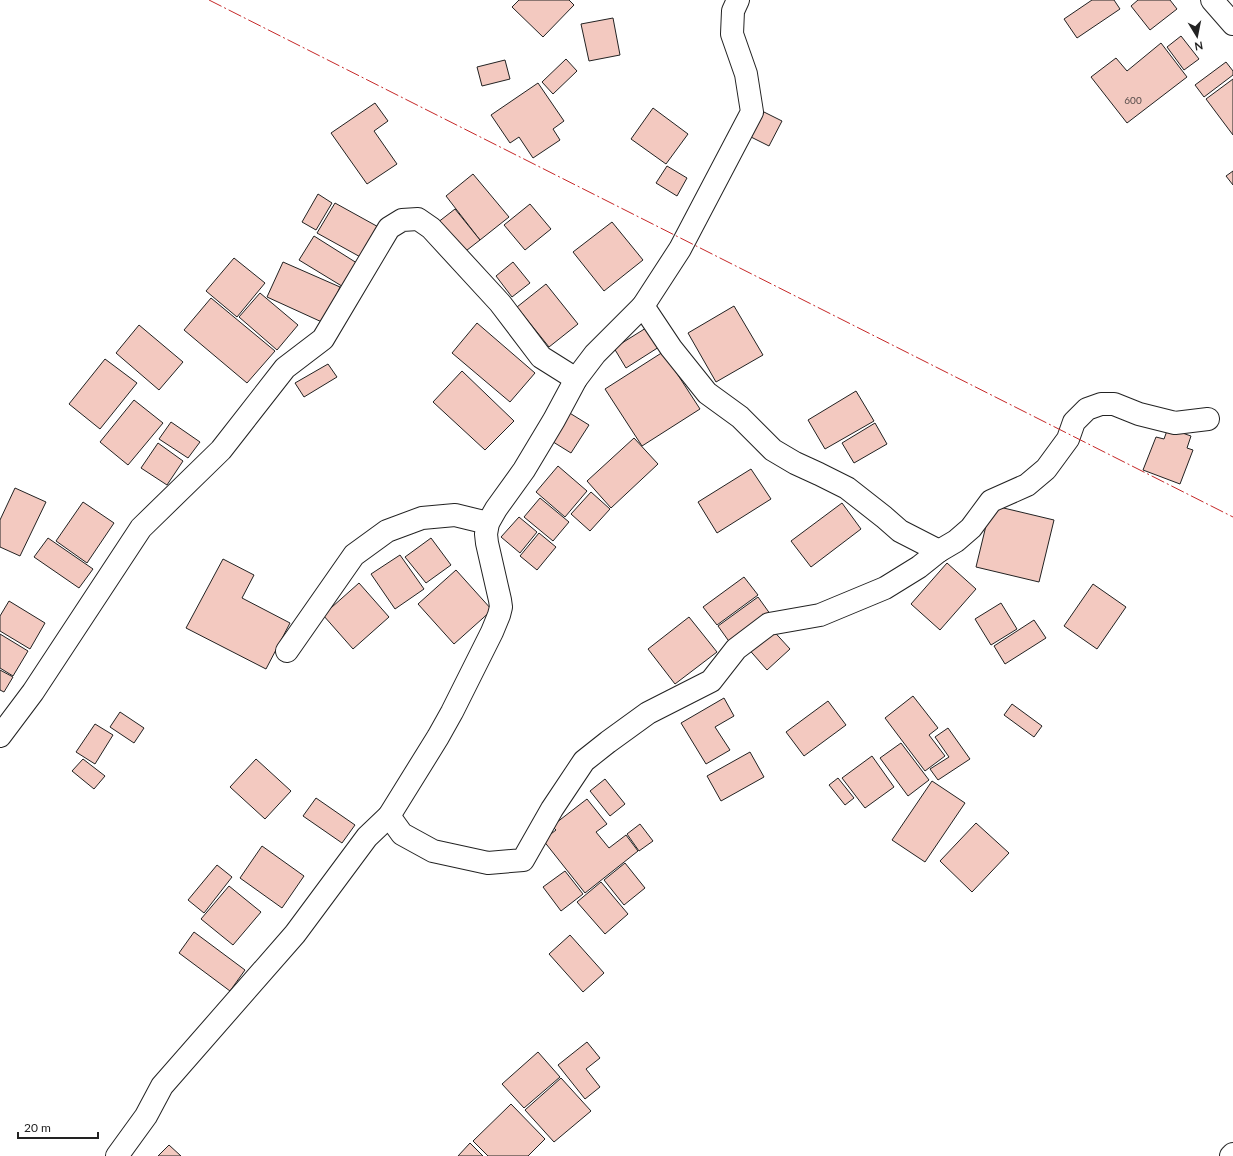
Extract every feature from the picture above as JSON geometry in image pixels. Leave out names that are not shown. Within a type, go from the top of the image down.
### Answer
[{"type":"street","points":[[117,1156],[146,1116],[162,1086],[295,934],[367,837],[389,816],[452,712],[499,615],[500,600],[486,543],[488,523],[524,470],[576,379],[595,354],[643,306],[680,248],[752,112],[746,74],[732,34],[734,11],[738,0]]},
{"type":"street","points":[[1212,0],[1233,24]]},
{"type":"street","points":[[0,736],[33,692],[141,528],[221,450],[285,368],[323,339],[388,228],[402,220],[418,218],[430,228],[500,303],[541,357],[576,379]]},
{"type":"street","points":[[643,306],[671,348],[707,393],[740,417],[773,450],[795,463],[847,488],[900,531],[939,551]]},
{"type":"street","points":[[389,816],[402,834],[433,851],[488,863],[524,860],[552,809],[584,761],[648,713],[711,681],[736,649],[769,624],[820,615],[885,588],[919,567],[939,551],[956,541],[971,528],[991,501],[1027,485],[1046,469],[1068,439],[1074,422],[1087,409],[1100,404],[1114,404],[1139,414],[1175,423],[1208,419]]},
{"type":"street","points":[[287,652],[354,555],[387,531],[422,518],[429,517],[455,515],[488,523]]},
{"type":"building","points":[[519,0],[569,0],[574,5],[543,37],[512,7]]},
{"type":"building","points":[[1092,0],[1114,0],[1120,9],[1077,38],[1064,19]]},
{"type":"building","points":[[1138,0],[1170,0],[1177,9],[1150,30],[1131,6]]},
{"type":"building","points":[[613,18],[620,55],[589,61],[581,24]]},
{"type":"building","points":[[1181,36],[1199,59],[1184,70],[1167,47]]},
{"type":"building","points":[[1161,43],[1187,77],[1127,123],[1091,77],[1116,58],[1127,71]]},
{"type":"building","points":[[566,59],[577,71],[553,94],[542,82]]},
{"type":"building","points":[[505,60],[510,79],[482,86],[477,67]]},
{"type":"building","points":[[1226,62],[1233,71],[1233,75],[1204,97],[1195,85]]},
{"type":"building","points":[[1233,79],[1233,135],[1206,99]]},
{"type":"building","points":[[538,83],[564,121],[553,129],[560,140],[533,158],[519,137],[510,143],[491,115]]},
{"type":"building","points":[[375,103],[388,121],[374,131],[397,164],[367,184],[331,133]]},
{"type":"building","points":[[653,108],[688,134],[666,164],[631,139]]},
{"type":"building","points":[[764,112],[782,121],[769,146],[751,137]]},
{"type":"building","points":[[667,166],[687,178],[677,196],[656,183]]},
{"type":"building","points":[[1233,171],[1233,185],[1226,176]]},
{"type":"building","points":[[473,174],[509,217],[480,240],[446,196]]},
{"type":"building","points":[[318,194],[332,203],[316,230],[302,222]]},
{"type":"building","points":[[335,203],[382,229],[364,259],[317,233]]},
{"type":"building","points":[[530,204],[551,229],[525,250],[504,225]]},
{"type":"building","points":[[455,209],[480,240],[462,254],[437,223]]},
{"type":"building","points":[[612,222],[643,260],[604,291],[573,252]]},
{"type":"building","points":[[314,236],[360,265],[345,288],[299,260]]},
{"type":"building","points":[[234,258],[265,283],[237,317],[206,291]]},
{"type":"building","points":[[283,262],[340,287],[324,323],[267,297]]},
{"type":"building","points":[[513,262],[530,283],[512,297],[496,276]]},
{"type":"building","points":[[546,284],[578,324],[549,347],[517,307]]},
{"type":"building","points":[[260,293],[298,325],[277,350],[239,317]]},
{"type":"building","points":[[211,298],[275,351],[247,383],[184,330]]},
{"type":"building","points":[[734,306],[763,355],[716,382],[688,333]]},
{"type":"building","points":[[477,323],[535,373],[510,402],[452,353]]},
{"type":"building","points":[[139,325],[183,362],[159,390],[116,353]]},
{"type":"building","points":[[646,328],[659,347],[626,368],[614,348]]},
{"type":"building","points":[[663,352],[700,409],[642,446],[605,389]]},
{"type":"building","points":[[105,359],[137,383],[100,429],[69,404]]},
{"type":"building","points":[[328,364],[337,377],[304,397],[295,383]]},
{"type":"building","points":[[462,371],[514,421],[485,450],[433,402]]},
{"type":"building","points":[[856,391],[874,421],[825,449],[808,420]]},
{"type":"building","points":[[134,400],[163,423],[128,465],[100,442]]},
{"type":"building","points":[[568,412],[589,425],[571,453],[550,440]]},
{"type":"building","points":[[171,422],[200,442],[188,458],[159,439]]},
{"type":"building","points":[[875,423],[887,444],[854,463],[842,443]]},
{"type":"building","points":[[1168,428],[1191,436],[1187,448],[1193,450],[1180,484],[1143,470],[1156,437],[1164,439]]},
{"type":"building","points":[[634,438],[658,464],[611,508],[587,481]]},
{"type":"building","points":[[158,443],[183,461],[167,485],[141,468]]},
{"type":"building","points":[[558,466],[587,491],[565,517],[536,492]]},
{"type":"building","points":[[751,469],[771,499],[717,533],[698,502]]},
{"type":"building","points":[[15,488],[46,502],[20,556],[0,547],[0,520]]},
{"type":"building","points":[[591,492],[610,509],[590,531],[571,514]]},
{"type":"building","points":[[540,498],[569,522],[553,541],[524,517]]},
{"type":"building","points":[[83,502],[114,523],[87,563],[56,541]]},
{"type":"building","points":[[842,503],[861,529],[811,567],[791,541]]},
{"type":"building","points":[[991,505],[1054,520],[1039,582],[976,567]]},
{"type":"building","points":[[519,517],[537,532],[520,553],[501,537]]},
{"type":"building","points":[[539,533],[556,547],[537,570],[520,556]]},
{"type":"building","points":[[48,538],[93,569],[79,588],[34,557]]},
{"type":"building","points":[[431,538],[451,565],[426,583],[405,557]]},
{"type":"building","points":[[400,555],[424,589],[395,609],[371,574]]},
{"type":"building","points":[[223,559],[254,575],[242,598],[290,623],[266,669],[186,628]]},
{"type":"building","points":[[947,563],[976,589],[940,630],[911,604]]},
{"type":"building","points":[[456,570],[492,610],[454,644],[418,604]]},
{"type":"building","points":[[744,577],[758,595],[717,625],[703,607]]},
{"type":"building","points":[[359,583],[389,617],[353,649],[323,615]]},
{"type":"building","points":[[1093,584],[1126,607],[1097,649],[1064,626]]},
{"type":"building","points":[[758,597],[773,618],[733,647],[718,626]]},
{"type":"building","points":[[9,601],[45,623],[30,649],[0,631],[0,616]]},
{"type":"building","points":[[1001,603],[1017,629],[991,645],[975,619]]},
{"type":"building","points":[[689,617],[717,652],[675,684],[648,649]]},
{"type":"building","points":[[1034,620],[1046,638],[1005,664],[994,646]]},
{"type":"building","points":[[769,626],[790,649],[767,670],[746,646]]},
{"type":"building","points":[[0,634],[28,651],[13,676],[0,668]]},
{"type":"building","points":[[0,670],[13,677],[4,692],[0,690]]},
{"type":"building","points":[[913,696],[938,728],[929,735],[945,756],[925,771],[885,718]]},
{"type":"building","points":[[724,698],[734,716],[715,727],[730,750],[706,764],[681,723]]},
{"type":"building","points":[[828,701],[846,725],[804,756],[786,732]]},
{"type":"building","points":[[1012,704],[1042,726],[1034,737],[1004,715]]},
{"type":"building","points":[[120,712],[144,728],[134,743],[110,727]]},
{"type":"building","points":[[95,724],[113,735],[95,764],[76,752]]},
{"type":"building","points":[[948,728],[970,759],[938,780],[930,769],[949,757],[935,737]]},
{"type":"building","points":[[901,743],[929,780],[908,796],[880,758]]},
{"type":"building","points":[[750,752],[764,777],[721,801],[707,776]]},
{"type":"building","points":[[872,756],[894,787],[865,808],[842,778]]},
{"type":"building","points":[[83,759],[105,776],[94,789],[72,771]]},
{"type":"building","points":[[256,759],[291,791],[265,819],[230,787]]},
{"type":"building","points":[[838,778],[854,798],[845,805],[829,785]]},
{"type":"building","points":[[605,779],[625,804],[610,816],[590,791]]},
{"type":"building","points":[[932,781],[965,803],[925,862],[892,840]]},
{"type":"building","points":[[316,798],[355,825],[342,843],[303,816]]},
{"type":"building","points":[[587,799],[607,824],[596,832],[609,848],[626,835],[638,851],[585,893],[543,840],[556,830],[552,826]]},
{"type":"building","points":[[976,823],[1009,853],[972,892],[940,861]]},
{"type":"building","points":[[640,824],[653,841],[639,851],[627,834]]},
{"type":"building","points":[[262,846],[304,876],[282,908],[240,878]]},
{"type":"building","points":[[625,863],[645,888],[624,905],[604,880]]},
{"type":"building","points":[[217,865],[232,877],[204,913],[188,900]]},
{"type":"building","points":[[565,871],[583,894],[561,911],[543,887]]},
{"type":"building","points":[[601,882],[628,914],[605,934],[577,902]]},
{"type":"building","points":[[229,886],[261,912],[233,945],[201,919]]},
{"type":"building","points":[[194,932],[245,970],[230,991],[179,953]]},
{"type":"building","points":[[570,935],[604,973],[583,992],[549,954]]},
{"type":"building","points":[[587,1042],[600,1058],[586,1069],[600,1087],[585,1099],[558,1065]]},
{"type":"building","points":[[538,1052],[560,1077],[524,1108],[502,1084]]},
{"type":"building","points":[[561,1078],[591,1111],[554,1142],[525,1110]]},
{"type":"building","points":[[511,1104],[545,1139],[528,1156],[488,1156],[473,1141]]},
{"type":"building","points":[[470,1143],[483,1156],[458,1156]]},
{"type":"building","points":[[169,1145],[181,1156],[158,1156]]},
{"type":"power","points":[[209,0],[1233,517]]}]
